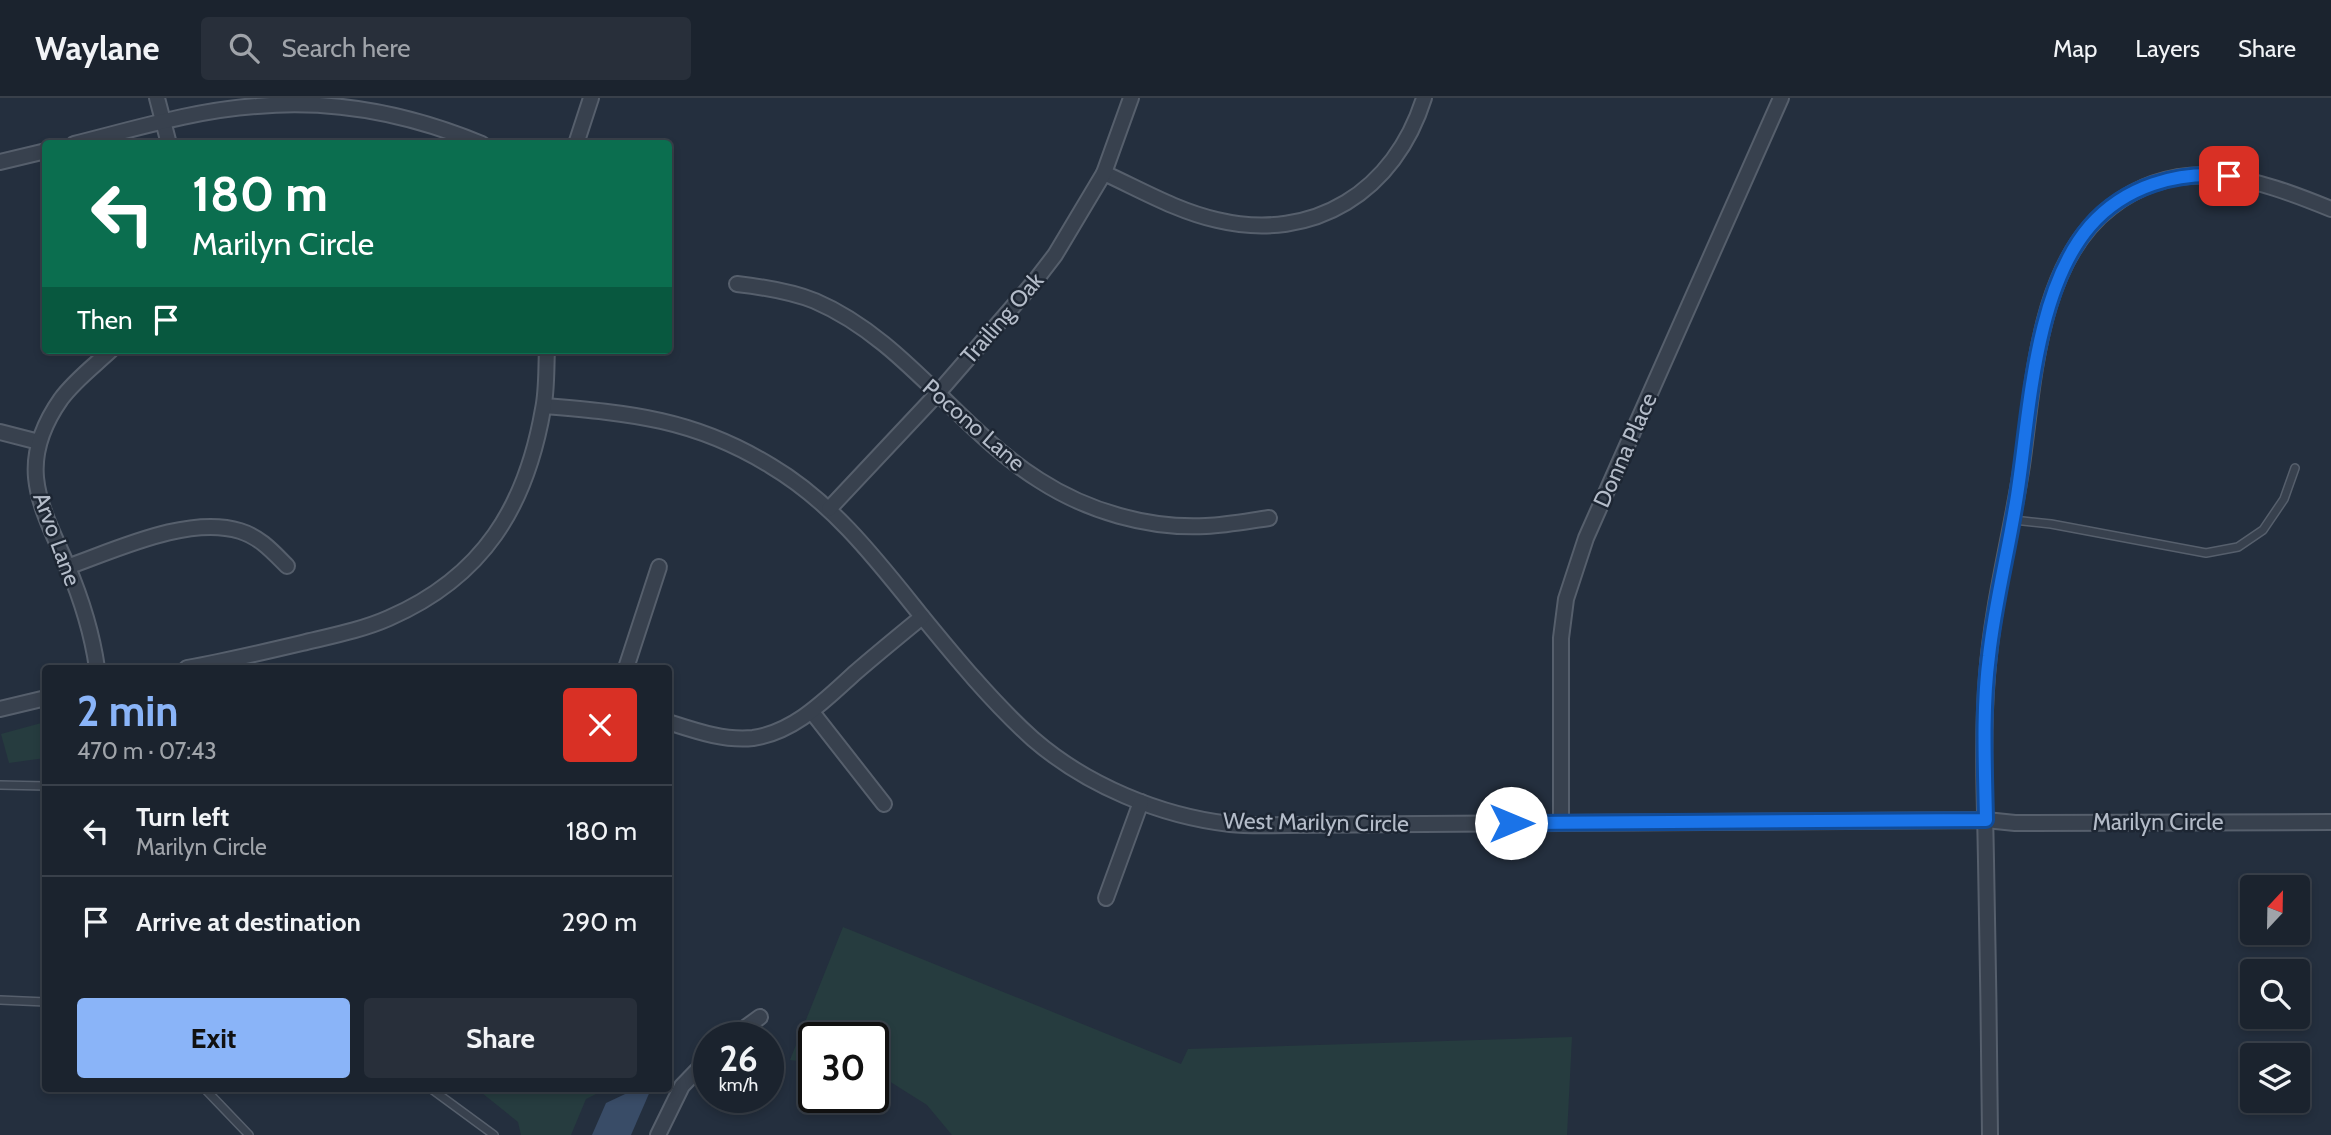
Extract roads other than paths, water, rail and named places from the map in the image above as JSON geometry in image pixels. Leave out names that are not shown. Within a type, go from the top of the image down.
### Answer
[{"type":"street","points":[[157,98],[168,140]]},
{"type":"street","points":[[577,140],[591,98]]},
{"type":"street","name":"Trailing Oak","points":[[830,509],[938,393],[1048,264],[1079,218],[1104,173],[1131,98]]},
{"type":"street","points":[[1104,173],[1188,211],[1218,220],[1245,225],[1304,221],[1344,204],[1375,183],[1391,166],[1405,143],[1418,118],[1424,98]]},
{"type":"street","name":"Donna Place","points":[[1561,823],[1561,638],[1566,599],[1573,575],[1586,538],[1781,98]]},
{"type":"street","points":[[90,140],[164,121],[256,106],[304,105],[341,107],[410,119],[470,140]]},
{"type":"street","points":[[0,162],[42,152]]},
{"type":"street","points":[[1990,1135],[1985,726],[1989,656],[2048,311],[2067,262],[2083,236],[2112,206],[2142,188],[2166,179],[2193,174],[2219,175],[2250,181],[2331,209]]},
{"type":"street","name":"Pocono Lane","points":[[737,284],[791,293],[842,315],[868,332],[1005,456],[1039,481],[1072,499],[1140,521],[1171,525],[1205,526],[1269,518]]},
{"type":"street","name":"Arvo Lane","points":[[96,665],[87,618],[37,494],[35,470],[39,442],[50,417],[78,380],[107,354]]},
{"type":"street","points":[[235,664],[367,626],[420,604],[451,583],[487,546],[512,509],[524,483],[544,406],[547,354]]},
{"type":"street","name":"West Marilyn Circle","points":[[544,406],[640,416],[691,428],[728,442],[771,466],[830,509],[885,569],[922,617],[1007,715],[1035,740],[1078,771],[1142,802],[1176,813],[1230,824],[1288,825],[1986,820]]},
{"type":"street","points":[[0,432],[39,442]]},
{"type":"street","points":[[67,567],[150,537],[194,528],[240,531],[266,545],[287,566]]},
{"type":"street","points":[[627,665],[659,567]]},
{"type":"street","points":[[672,723],[719,737],[755,737],[785,727],[812,712],[922,617]]},
{"type":"street","points":[[0,709],[42,699]]},
{"type":"street","points":[[812,712],[884,804]]},
{"type":"street","points":[[1105,898],[1142,802]]},
{"type":"street","name":"Marilyn Circle","points":[[1986,820],[2015,823],[2331,822]]},
{"type":"street","points":[[754,1022],[761,1017]]},
{"type":"street","points":[[658,1135],[682,1086],[693,1075]]},
{"type":"lane","points":[[2014,520],[2051,524],[2206,553],[2238,547],[2263,530],[2284,499],[2295,468]]},
{"type":"lane","points":[[0,785],[42,786]]},
{"type":"lane","points":[[0,1000],[42,1002]]},
{"type":"lane","points":[[208,1092],[249,1135]]},
{"type":"lane","points":[[435,1092],[494,1135]]},
{"type":"water","points":[[629,1092],[650,1092],[631,1135],[592,1135],[606,1103]]}]
